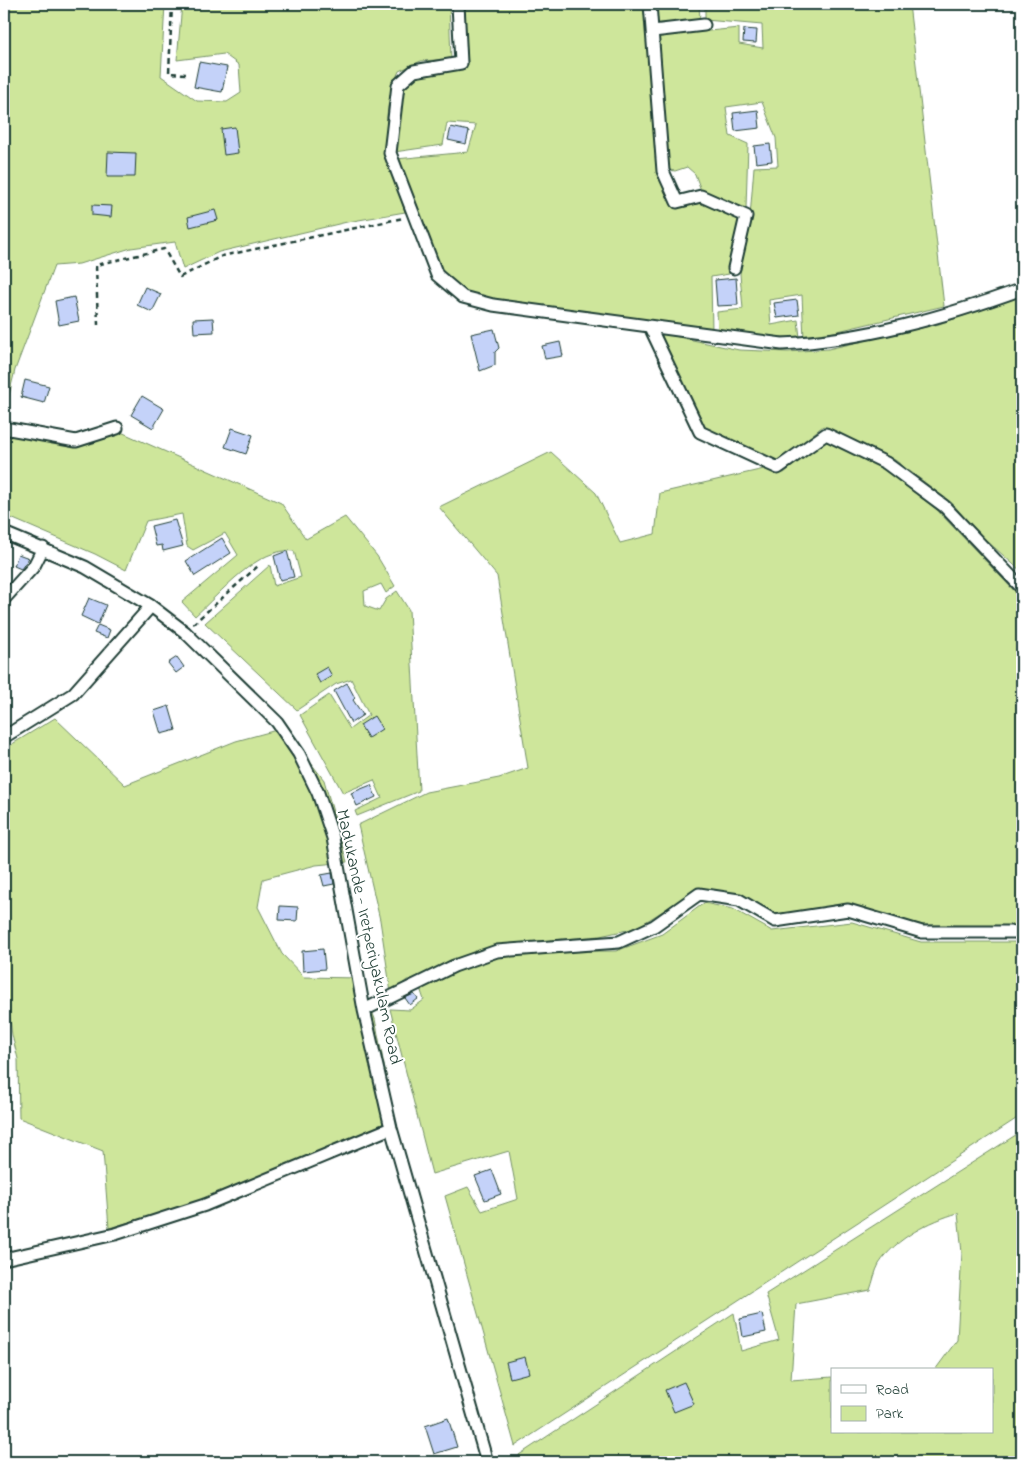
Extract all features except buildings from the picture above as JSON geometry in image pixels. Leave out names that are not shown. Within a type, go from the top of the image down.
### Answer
[{"type":"street","points":[[458,4],[460,63],[414,71],[398,85],[390,153],[437,275],[462,297],[492,305],[782,344],[819,342],[938,317],[1022,289]]},
{"type":"street","points":[[650,4],[663,171],[677,202],[701,196],[746,216],[734,268]]},
{"type":"street","points":[[653,31],[704,25]]},
{"type":"street","points":[[650,327],[700,432],[778,468],[826,434],[886,464],[944,506],[1022,588]]},
{"type":"street","points":[[4,428],[76,441],[117,428]]},
{"type":"street","name":"Madukande - Iretperiyakulam Road","points":[[4,533],[85,567],[151,606],[185,632],[277,722],[299,754],[318,793],[333,838],[364,1010],[391,1128],[487,1462]]},
{"type":"street","points":[[4,599],[34,566],[43,548]]},
{"type":"street","points":[[4,737],[73,694],[151,606]]},
{"type":"street","points":[[364,1010],[454,966],[497,951],[619,942],[654,926],[699,894],[739,900],[775,921],[848,910],[922,932],[1022,932]]},
{"type":"street","points":[[4,1259],[114,1234],[205,1205],[391,1128]]},
{"type":"path","points":[[172,4],[169,73],[186,74]]},
{"type":"path","points":[[98,325],[96,265],[164,249],[180,277],[222,256],[414,216]]},
{"type":"path","points":[[185,632],[258,566]]},
{"type":"green space","points":[[4,4],[165,4],[161,76],[197,101],[227,102],[241,93],[239,65],[224,54],[177,60],[182,4],[449,4],[451,59],[421,61],[399,71],[388,107],[387,142],[394,176],[405,212],[347,222],[219,252],[183,269],[175,242],[131,248],[79,264],[54,266],[15,370],[4,416]]},
{"type":"green space","points":[[464,4],[645,4],[657,174],[678,207],[700,201],[740,218],[729,274],[711,277],[712,331],[495,299],[468,293],[441,271],[396,159],[468,152],[476,125],[447,123],[443,145],[394,152],[403,87],[417,75],[468,65]]},
{"type":"green space","points":[[656,4],[699,4],[700,20],[658,27]]},
{"type":"green space","points":[[730,4],[909,4],[944,306],[804,339],[802,295],[769,300],[771,325],[798,320],[800,338],[718,333],[717,312],[743,309],[740,274],[750,217],[754,167],[778,166],[776,138],[762,102],[726,107],[730,136],[748,144],[746,208],[702,193],[695,174],[687,167],[675,171],[669,170],[659,36],[739,28],[739,44],[763,48],[762,25],[705,20],[705,8],[730,7]]},
{"type":"green space","points":[[1022,296],[1022,572],[977,532],[952,503],[895,460],[823,426],[779,462],[704,427],[660,333],[739,350],[788,352],[828,349],[939,324]]},
{"type":"green space","points":[[121,432],[281,503],[306,539],[345,517],[377,556],[395,586],[386,593],[381,584],[364,591],[365,606],[379,611],[386,599],[397,591],[409,610],[419,791],[357,816],[355,811],[382,798],[374,780],[343,793],[300,715],[329,695],[350,729],[369,715],[351,679],[336,684],[297,710],[205,623],[270,565],[274,586],[301,577],[294,551],[280,551],[253,564],[240,573],[195,616],[182,602],[238,555],[225,533],[193,550],[187,546],[182,514],[146,521],[126,570],[95,554],[4,515],[4,433],[75,445]]},
{"type":"green space","points":[[826,439],[884,469],[937,510],[1022,599],[1022,926],[923,925],[847,906],[775,916],[696,890],[636,928],[600,936],[529,942],[497,948],[427,977],[407,980],[391,993],[380,920],[358,825],[426,792],[499,778],[528,768],[497,576],[439,507],[551,452],[596,493],[620,543],[655,534],[660,493],[764,469],[784,473]]},
{"type":"green space","points":[[55,718],[125,785],[236,741],[284,728],[324,780],[347,862],[316,865],[263,879],[258,907],[282,954],[304,977],[359,978],[375,1019],[395,1121],[188,1205],[109,1228],[103,1151],[19,1118],[18,1059],[12,1035],[4,976],[4,749]]},
{"type":"green space","points":[[704,903],[733,909],[772,931],[852,922],[921,942],[1022,942],[1022,1115],[515,1446],[445,1196],[468,1187],[482,1211],[518,1199],[509,1151],[432,1174],[390,1009],[410,1010],[424,1000],[420,988],[454,968],[498,952],[616,951],[662,934]]},
{"type":"green space","points":[[1022,1131],[1022,1462],[521,1462],[519,1455],[734,1313],[741,1351],[779,1340],[766,1294]],"holes":[[[958,1213],[962,1253],[957,1340],[936,1368],[994,1368],[994,1434],[831,1434],[831,1377],[791,1380],[796,1304],[870,1290],[879,1264],[895,1246],[925,1226]]]}]
